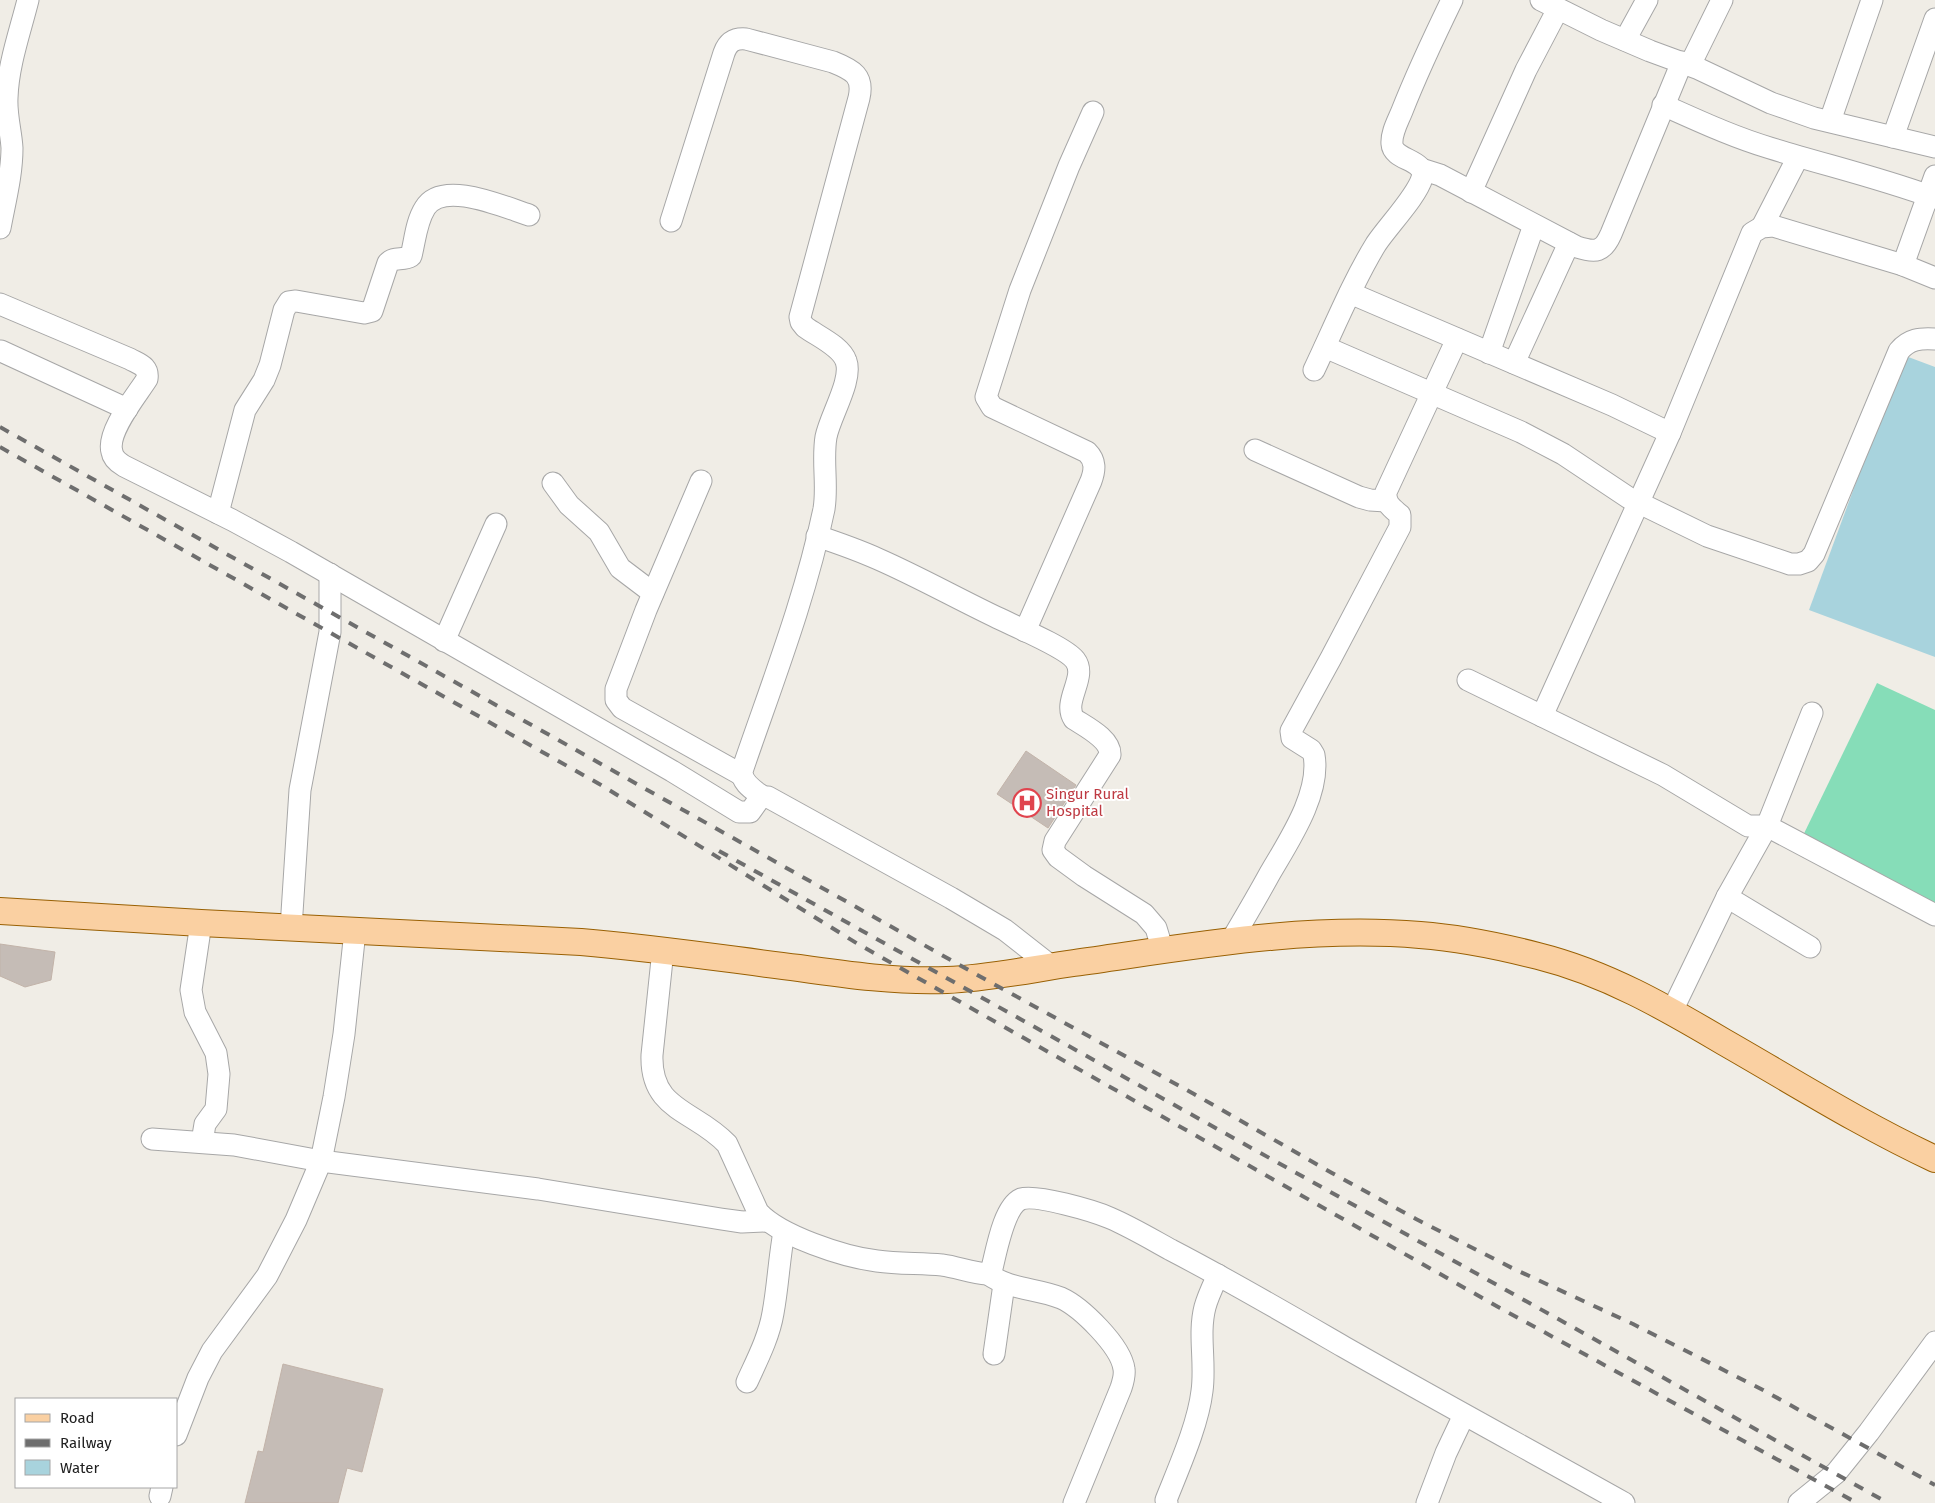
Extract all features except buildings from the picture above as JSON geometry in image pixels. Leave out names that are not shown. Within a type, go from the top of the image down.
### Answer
[{"type":"main road","points":[[0,911],[291,928],[572,941],[663,950],[827,972],[925,981],[982,978],[1051,966],[1232,941],[1357,933],[1416,934],[1472,941],[1541,956],[1606,978],[1672,1012],[1840,1109],[1935,1159]]},
{"type":"street","points":[[0,228],[12,171],[12,146],[7,112],[8,81],[28,0]]},
{"type":"street","points":[[1452,0],[1414,78],[1392,136],[1394,151],[1421,169],[1436,173],[1569,243],[1592,251],[1603,248],[1608,242],[1663,105],[1722,0]]},
{"type":"street","points":[[1625,40],[1647,0]]},
{"type":"street","points":[[1830,121],[1872,0]]},
{"type":"street","points":[[1471,192],[1526,70],[1549,4],[1625,40],[1686,63],[1771,103],[1797,113],[1935,147]]},
{"type":"street","points":[[1894,137],[1935,19]]},
{"type":"street","points":[[671,221],[724,53],[730,42],[746,39],[824,59],[844,66],[858,76],[861,83],[859,98],[800,317],[805,327],[843,355],[847,369],[826,437],[825,498],[818,536],[802,599],[742,775]]},
{"type":"street","points":[[1663,105],[1722,131],[1798,157],[1892,183],[1933,190],[1903,266]]},
{"type":"street","points":[[1025,631],[1091,481],[1094,462],[1087,452],[992,407],[986,397],[1020,290],[1069,166],[1093,112]]},
{"type":"street","points":[[1762,227],[1798,157]]},
{"type":"street","points":[[1314,370],[1375,245],[1404,208],[1420,182],[1422,178],[1421,169]]},
{"type":"street","points":[[218,513],[245,410],[264,380],[270,365],[284,310],[289,302],[364,313],[372,311],[388,263],[394,259],[410,256],[424,209],[434,198],[460,195],[529,215]]},
{"type":"street","points":[[1490,353],[1534,225]]},
{"type":"street","points":[[1542,716],[1670,433],[1752,233],[1762,227],[1773,226],[1903,266],[1935,278]]},
{"type":"street","points":[[1514,363],[1569,243]]},
{"type":"street","points":[[1350,293],[1612,405],[1670,433]]},
{"type":"street","points":[[0,304],[130,358],[146,368],[148,372],[147,378],[119,422],[111,448],[118,462],[218,513],[330,574],[672,771],[739,812],[750,812],[763,797]]},
{"type":"street","points":[[1232,941],[1295,830],[1305,806],[1312,784],[1314,755],[1311,750],[1292,738],[1291,731],[1400,527],[1400,515],[1388,506],[1386,492],[1457,339]]},
{"type":"street","points":[[1325,347],[1542,442],[1637,503],[1708,536],[1790,564],[1799,564],[1808,561],[1818,546],[1899,351],[1912,340],[1935,339]]},
{"type":"street","points":[[1,351],[127,409]]},
{"type":"street","points":[[1255,450],[1359,497],[1386,501]]},
{"type":"street","points":[[700,481],[653,593],[616,689],[616,700],[622,708],[742,775],[746,782],[763,797],[768,797],[1004,930],[1051,966]]},
{"type":"street","points":[[553,482],[569,505],[599,532],[620,568],[653,593]]},
{"type":"street","points":[[444,640],[496,524]]},
{"type":"street","points":[[818,536],[879,560],[1025,631],[1056,647],[1075,660],[1078,671],[1072,702],[1072,715],[1074,719],[1106,743],[1110,750],[1108,759],[1055,840],[1053,845],[1055,854],[1084,876],[1144,914],[1156,928],[1163,951]]},
{"type":"street","points":[[291,928],[300,790],[330,632],[330,574]]},
{"type":"street","points":[[1468,680],[1664,776],[1748,826],[1767,826],[1935,915]]},
{"type":"street","points":[[1672,1012],[1727,897],[1767,826],[1812,713]]},
{"type":"street","points":[[1727,897],[1810,947]]},
{"type":"street","points":[[201,923],[191,990],[195,1012],[216,1054],[219,1074],[216,1109],[205,1124],[202,1142]]},
{"type":"street","points":[[178,1429],[202,1369],[212,1351],[267,1276],[299,1212],[321,1161],[344,1034],[355,930]]},
{"type":"street","points":[[663,950],[652,1055],[652,1068],[657,1087],[670,1102],[719,1135],[726,1144],[758,1212],[765,1221],[784,1232],[865,1260],[940,1265],[1060,1298],[1069,1302],[1086,1316],[1106,1336],[1118,1352],[1124,1369],[1121,1388],[1074,1503]]},
{"type":"street","points":[[152,1139],[258,1148],[321,1161],[538,1189],[742,1222],[765,1221]]},
{"type":"street","points":[[994,1354],[996,1279],[991,1272],[1003,1225],[1013,1205],[1024,1199],[1077,1206],[1111,1218],[1218,1275],[1464,1415],[1624,1503]]},
{"type":"street","points":[[747,1382],[768,1332],[773,1313],[778,1265],[784,1232]]},
{"type":"street","points":[[1167,1503],[1166,1500],[1180,1465],[1200,1403],[1203,1378],[1203,1318],[1208,1297],[1218,1275]]},
{"type":"street","points":[[1810,1500],[1836,1473],[1869,1432],[1935,1342]]},
{"type":"street","points":[[1427,1503],[1446,1453],[1464,1415]]},
{"type":"green space","points":[[1877,683],[1935,710],[1935,917],[1796,850]]},
{"type":"water","points":[[1903,355],[1935,367],[1935,657],[1809,610]]},
{"type":"railway","points":[[0,427],[1416,1219],[1512,1268],[1633,1324],[1763,1390],[1935,1485]]},
{"type":"railway","points":[[0,447],[601,785],[858,944],[1500,1308],[1857,1503]]},
{"type":"railway","points":[[719,851],[1888,1503]]},
{"type":"place","name":"Singur Rural Hospital","points":[[1027,803]]}]
